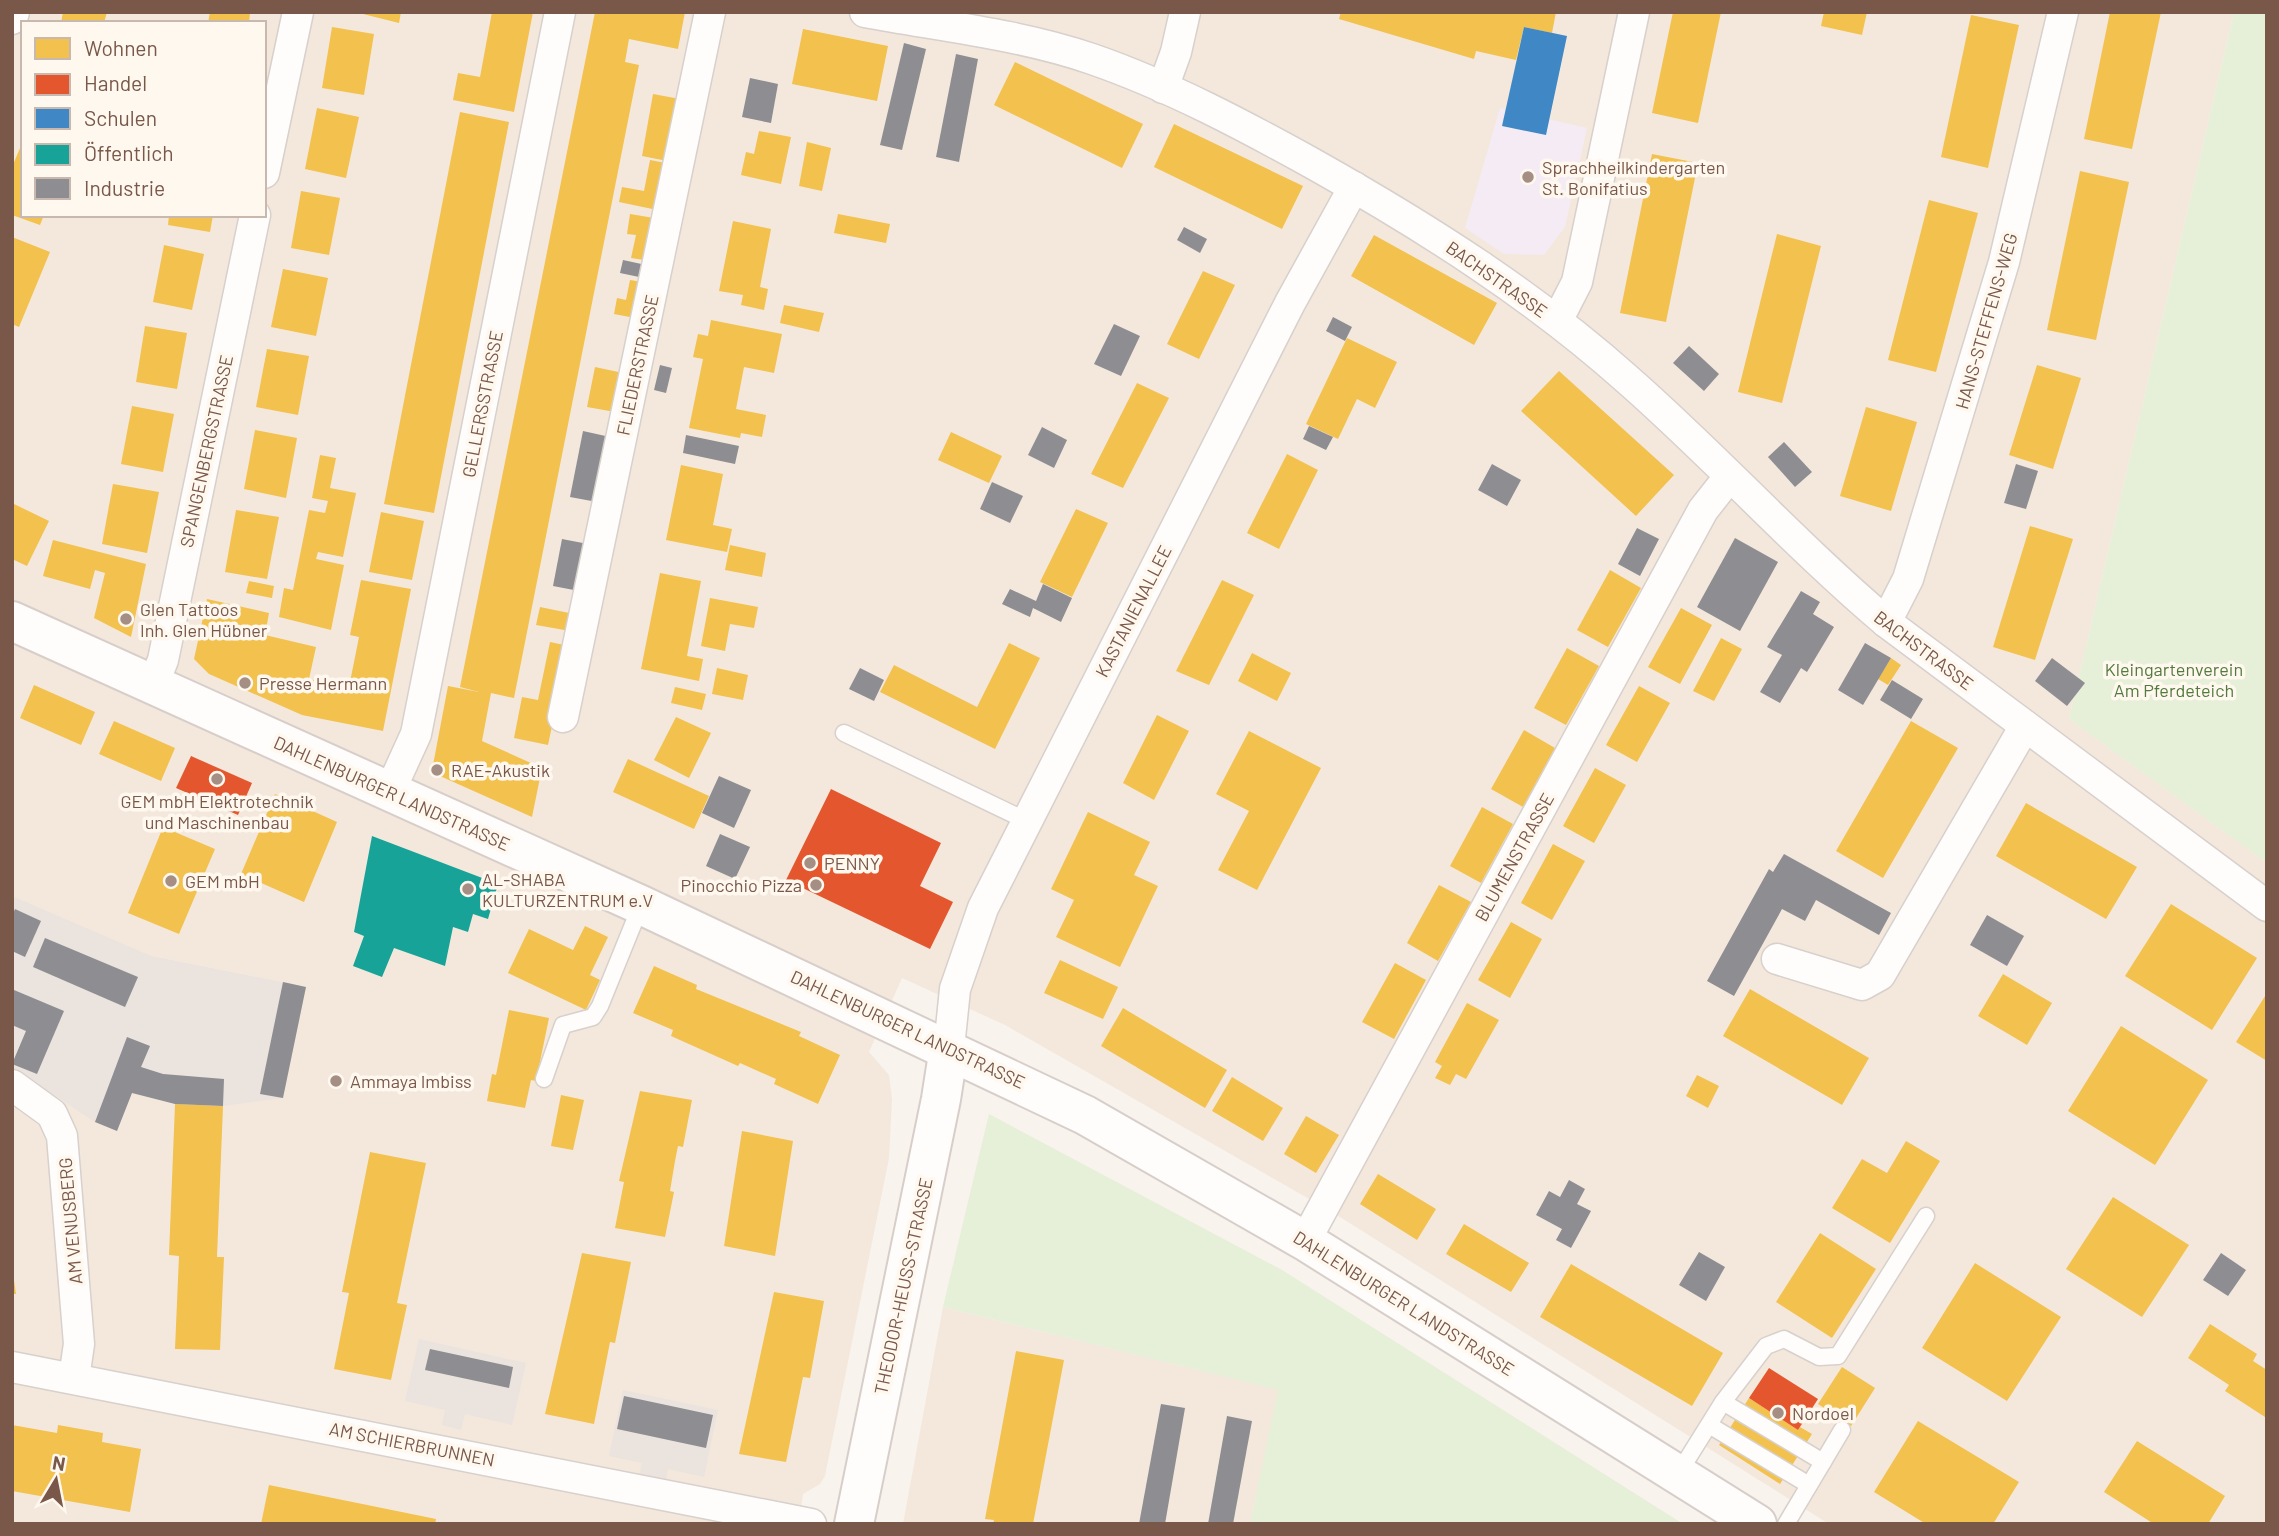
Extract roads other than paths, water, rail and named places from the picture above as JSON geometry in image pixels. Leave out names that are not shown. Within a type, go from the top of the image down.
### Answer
[{"type":"main road","name":"DAHLENBURGER LANDSTRASSE","points":[[12,621],[641,905],[1086,1115],[1305,1241],[1757,1524]]},
{"type":"main road","name":"THEODOR-HEUSS-STRASSE","points":[[854,1524],[941,1099],[948,1048]]},
{"type":"street","points":[[12,19],[14,12]]},
{"type":"street","points":[[266,164],[298,12]]},
{"type":"street","name":"GELLERSSTRASSE","points":[[390,792],[416,734],[559,12]]},
{"type":"street","name":"FLIEDERSTRASSE","points":[[563,717],[710,12]]},
{"type":"street","name":"BACHSTRASSE","points":[[866,12],[1056,48],[1093,60],[1163,88],[1275,143],[1419,225],[1557,321],[1646,395],[1828,573],[1886,622],[2267,906]]},
{"type":"street","points":[[1163,88],[1176,52],[1185,12]]},
{"type":"street","points":[[1557,321],[1577,282],[1634,12]]},
{"type":"street","name":"HANS-STEFFENS-WEG","points":[[1886,622],[1908,579],[2004,262],[2063,12]]},
{"type":"street","name":"KASTANIENALLEE","points":[[948,1048],[956,989],[965,954],[983,908],[1290,303],[1354,187]]},
{"type":"street","name":"SPANGENBERGSTRASSE","points":[[153,685],[163,660],[255,217]]},
{"type":"street","name":"BLUMENSTRASSE","points":[[1305,1241],[1703,510],[1729,477]]},
{"type":"street","points":[[1777,958],[1862,985],[1880,975],[2025,726]]},
{"type":"street","name":"AM VENUSBERG","points":[[12,1085],[52,1114],[62,1136],[79,1344],[74,1378]]},
{"type":"street","name":"AM SCHIERBRUNNEN","points":[[12,1367],[811,1524]]},
{"type":"lane","points":[[844,733],[1027,821]]},
{"type":"lane","points":[[544,1079],[563,1025],[593,1017],[600,1006],[641,905]]},
{"type":"lane","points":[[1678,1474],[1723,1402],[1766,1346],[1784,1339],[1819,1357],[1838,1356],[1926,1216]]},
{"type":"lane","points":[[1723,1402],[1823,1462]]},
{"type":"lane","points":[[1709,1425],[1809,1485]]},
{"type":"lane","points":[[1786,1524],[1842,1430]]},
{"type":"place","name":"Sprachheilkindergarten St. Bonifatius","points":[[1528,177]]},
{"type":"place","name":"Glen Tattoos Inh. Glen Hübner","points":[[126,619]]},
{"type":"place","name":"Presse Hermann","points":[[245,683]]},
{"type":"place","name":"RAE-Akustik","points":[[437,770]]},
{"type":"place","name":"GEM mbH Elektrotechnik und Maschinenbau","points":[[217,779]]},
{"type":"place","name":"PENNY","points":[[810,863]]},
{"type":"place","name":"GEM mbH","points":[[171,881]]},
{"type":"place","name":"Pinocchio Pizza","points":[[816,885]]},
{"type":"place","name":"AL-SHABA KULTURZENTRUM e.V","points":[[468,889]]},
{"type":"place","name":"Ammaya Imbiss","points":[[336,1081]]},
{"type":"place","name":"Nordoel","points":[[1778,1413]]},
{"type":"park label","name":"Kleingartenverein Am Pferdeteich","points":[[2174,679]]}]
